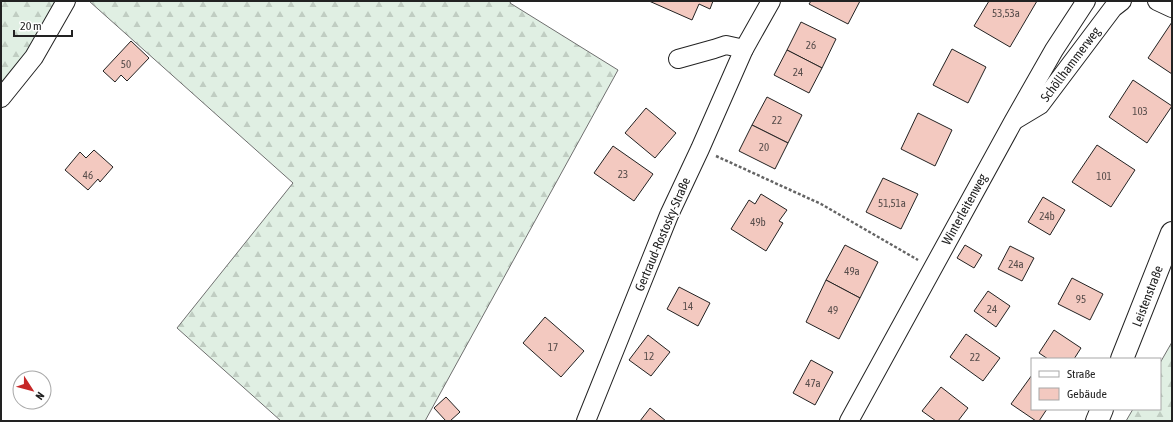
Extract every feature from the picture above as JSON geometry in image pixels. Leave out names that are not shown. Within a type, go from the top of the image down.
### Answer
[{"type":"main road","name":"Leistenstraße","points":[[1122,358],[1172,233]]},
{"type":"main road","points":[[1097,421],[1102,410]]},
{"type":"street","points":[[1,98],[34,57],[66,1]]},
{"type":"street","name":"Gertraud-Rostosky-Straße","points":[[586,421],[669,214],[744,50],[771,1]]},
{"type":"street","name":"Winterleitenweg","points":[[849,421],[1013,122],[1054,50],[1086,1]]},
{"type":"street","name":"Schöllhammerweg","points":[[1013,122],[1040,105],[1113,8],[1122,1]]},
{"type":"street","points":[[1157,1],[1172,8]]},
{"type":"street","points":[[678,59],[726,45],[744,50]]},
{"type":"path","points":[[700,149],[821,204],[932,268]]},
{"type":"green space","points":[[1,1],[66,1],[1,99]]},
{"type":"green space","points":[[89,1],[511,1],[510,3],[618,70],[425,421],[281,421],[177,328],[293,183]]},
{"type":"green space","points":[[1172,342],[1172,421],[1126,421],[1132,410],[1161,410],[1161,361]]},
{"type":"building","points":[[649,1],[713,1],[710,9],[699,4],[692,20]]},
{"type":"building","points":[[811,1],[860,1],[848,24],[809,4]]},
{"type":"building","points":[[989,1],[1037,1],[1010,47],[974,26]]},
{"type":"building","points":[[801,22],[836,39],[822,68],[787,50]]},
{"type":"building","points":[[1172,22],[1172,74],[1148,58]]},
{"type":"building","points":[[131,41],[149,58],[127,81],[121,75],[115,82],[103,71]]},
{"type":"building","points":[[952,49],[986,67],[968,103],[933,85]]},
{"type":"building","points":[[787,50],[822,68],[809,93],[774,75]]},
{"type":"building","points":[[1133,80],[1172,106],[1147,143],[1109,117]]},
{"type":"building","points":[[767,97],[802,115],[788,143],[752,125]]},
{"type":"building","points":[[646,108],[676,133],[655,158],[625,133]]},
{"type":"building","points":[[918,113],[952,130],[935,166],[901,149]]},
{"type":"building","points":[[752,125],[788,143],[775,169],[739,151]]},
{"type":"building","points":[[1097,145],[1135,170],[1111,207],[1072,182]]},
{"type":"building","points":[[613,146],[653,174],[634,201],[594,173]]},
{"type":"building","points":[[94,150],[113,167],[100,182],[98,179],[88,190],[65,170],[80,152],[86,158]]},
{"type":"building","points":[[883,178],[918,194],[901,229],[866,212]]},
{"type":"building","points":[[761,194],[787,210],[779,221],[783,223],[766,251],[731,229],[749,200],[755,204]]},
{"type":"building","points":[[1043,197],[1065,210],[1050,235],[1028,222]]},
{"type":"building","points":[[845,245],[878,262],[860,298],[826,280]]},
{"type":"building","points":[[965,245],[982,255],[974,268],[957,258]]},
{"type":"building","points":[[1010,246],[1034,258],[1022,281],[998,269]]},
{"type":"building","points":[[1072,278],[1103,294],[1090,320],[1058,304]]},
{"type":"building","points":[[826,280],[860,298],[839,339],[806,322]]},
{"type":"building","points":[[679,287],[710,303],[698,326],[667,309]]},
{"type":"building","points":[[988,291],[1010,306],[996,327],[974,311]]},
{"type":"building","points":[[545,317],[584,351],[561,377],[523,343]]},
{"type":"building","points":[[1054,330],[1081,348],[1075,358],[1046,358],[1039,353]]},
{"type":"building","points":[[966,334],[1000,358],[983,381],[950,357]]},
{"type":"building","points":[[648,335],[670,352],[651,376],[629,360]]},
{"type":"building","points":[[811,360],[833,372],[815,405],[793,393]]},
{"type":"building","points":[[1031,376],[1031,410],[1046,410],[1039,421],[1036,421],[1011,404]]},
{"type":"building","points":[[941,387],[968,408],[958,421],[936,421],[922,411]]},
{"type":"building","points":[[446,397],[460,412],[450,421],[446,421],[434,408]]},
{"type":"building","points":[[650,408],[666,421],[640,421]]}]
